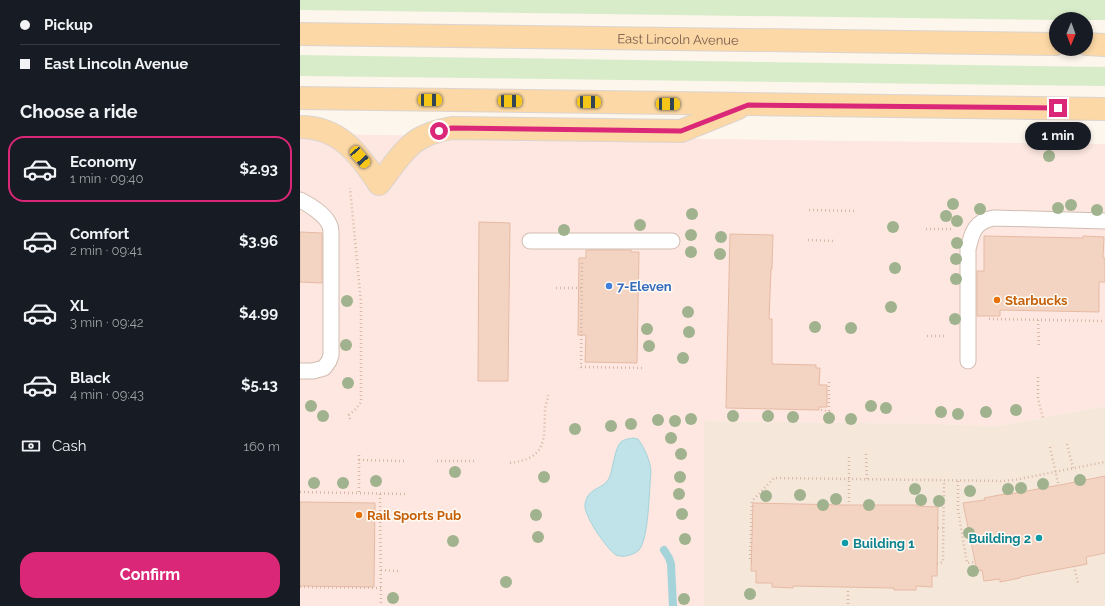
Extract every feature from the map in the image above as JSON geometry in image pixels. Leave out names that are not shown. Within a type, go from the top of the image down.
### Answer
[{"type":"main road","name":"East Lincoln Avenue","points":[[300,34],[1049,44]]},
{"type":"main road","points":[[1093,44],[1105,44]]},
{"type":"main road","points":[[300,98],[1105,109]]},
{"type":"main road","points":[[300,127],[324,130],[338,137],[354,150],[366,164],[379,184],[403,153],[420,138],[452,128],[681,131],[748,105]]},
{"type":"lane","points":[[300,200],[309,205],[328,221],[330,227],[331,354],[330,361],[324,368],[319,370],[300,371]]},
{"type":"lane","points":[[968,361],[968,249],[976,226],[994,218],[1105,221]]},
{"type":"lane","points":[[530,242],[672,241]]},
{"type":"path","points":[[350,183],[362,314],[361,402],[349,415],[350,419]]},
{"type":"path","points":[[809,210],[857,211]]},
{"type":"path","points":[[926,229],[956,229]]},
{"type":"path","points":[[808,240],[832,241]]},
{"type":"path","points":[[582,258],[581,367],[643,368]]},
{"type":"path","points":[[556,288],[582,288]]},
{"type":"path","points":[[988,319],[1105,321]]},
{"type":"path","points":[[1038,320],[1039,347]]},
{"type":"path","points":[[927,336],[947,336]]},
{"type":"path","points":[[1038,377],[1038,399],[1043,418]]},
{"type":"path","points":[[821,410],[829,410],[829,379]]},
{"type":"path","points":[[510,463],[530,458],[539,451],[544,438],[545,406],[548,395]]},
{"type":"path","points":[[1067,444],[1073,468]]},
{"type":"path","points":[[1050,447],[1058,483]]},
{"type":"path","points":[[849,502],[850,454]]},
{"type":"path","points":[[866,454],[867,479]]},
{"type":"path","points":[[359,455],[359,493]]},
{"type":"path","points":[[359,460],[404,461]]},
{"type":"path","points":[[437,461],[476,461]]},
{"type":"path","points":[[752,561],[750,561],[752,501],[774,478],[1008,481],[1105,462]]},
{"type":"path","points":[[937,564],[943,562],[944,480]]},
{"type":"path","points":[[958,481],[958,507],[967,563],[975,562]]},
{"type":"path","points":[[300,492],[405,494]]},
{"type":"path","points":[[380,494],[381,606]]},
{"type":"path","points":[[959,516],[964,514]]},
{"type":"path","points":[[938,528],[944,528]]},
{"type":"path","points":[[1074,566],[1078,583]]},
{"type":"path","points":[[380,570],[398,571]]},
{"type":"path","points":[[300,587],[381,588]]},
{"type":"path","points":[[848,590],[848,604]]},
{"type":"shaded area","points":[[300,134],[1105,144],[1105,406],[998,426],[704,421],[704,606],[300,606]]},
{"type":"shaded area","points":[[1105,406],[1105,606],[704,606],[704,421],[998,426]]},
{"type":"green space","points":[[300,0],[1105,0],[1105,20],[1093,20],[1093,12],[1049,12],[1049,20],[300,10]]},
{"type":"green space","points":[[300,55],[1105,67],[1105,86],[300,76]]},
{"type":"water","points":[[633,438],[638,439],[643,447],[651,472],[647,525],[639,550],[631,555],[622,556],[616,555],[612,552],[602,539],[588,516],[585,509],[585,504],[589,494],[608,480],[621,442]]},
{"type":"building","points":[[479,222],[510,223],[508,381],[478,381]]},
{"type":"building","points":[[300,232],[322,233],[322,283],[300,282]]},
{"type":"building","points":[[730,234],[773,235],[769,319],[772,319],[772,364],[816,365],[816,368],[820,368],[819,385],[827,385],[827,407],[819,407],[819,410],[726,408]]},
{"type":"building","points":[[984,236],[1104,237],[1103,258],[1105,258],[1105,282],[1099,282],[1099,312],[1000,310],[1000,316],[977,316],[977,271],[984,271]]},
{"type":"building","name":"7-Eleven","points":[[586,250],[631,250],[631,252],[639,252],[637,363],[585,362],[586,335],[578,335],[579,258],[586,258]]},
{"type":"building","name":"Building 2","points":[[1105,476],[1105,553],[1086,557],[1087,564],[1000,582],[1000,579],[984,581],[982,570],[977,571],[963,503]]},
{"type":"building","points":[[300,502],[375,503],[374,587],[300,586]]},
{"type":"building","name":"Building 1","points":[[753,503],[916,505],[938,507],[937,576],[932,576],[932,587],[916,586],[916,590],[894,590],[894,588],[793,586],[793,588],[772,587],[772,583],[756,583],[756,571],[751,571]]},
{"type":"waterway","points":[[664,550],[671,564],[673,606]]},
{"type":"place","name":"7-Eleven","points":[[609,286]]},
{"type":"place","name":"Starbucks","points":[[997,300]]},
{"type":"place","name":"Rail Sports Pub","points":[[359,515]]},
{"type":"place","name":"Building 2","points":[[1039,538]]},
{"type":"place","name":"Building 1","points":[[845,543]]},
{"type":"route","points":[[439,131],[452,128],[681,131],[748,105],[1058,108]]}]
